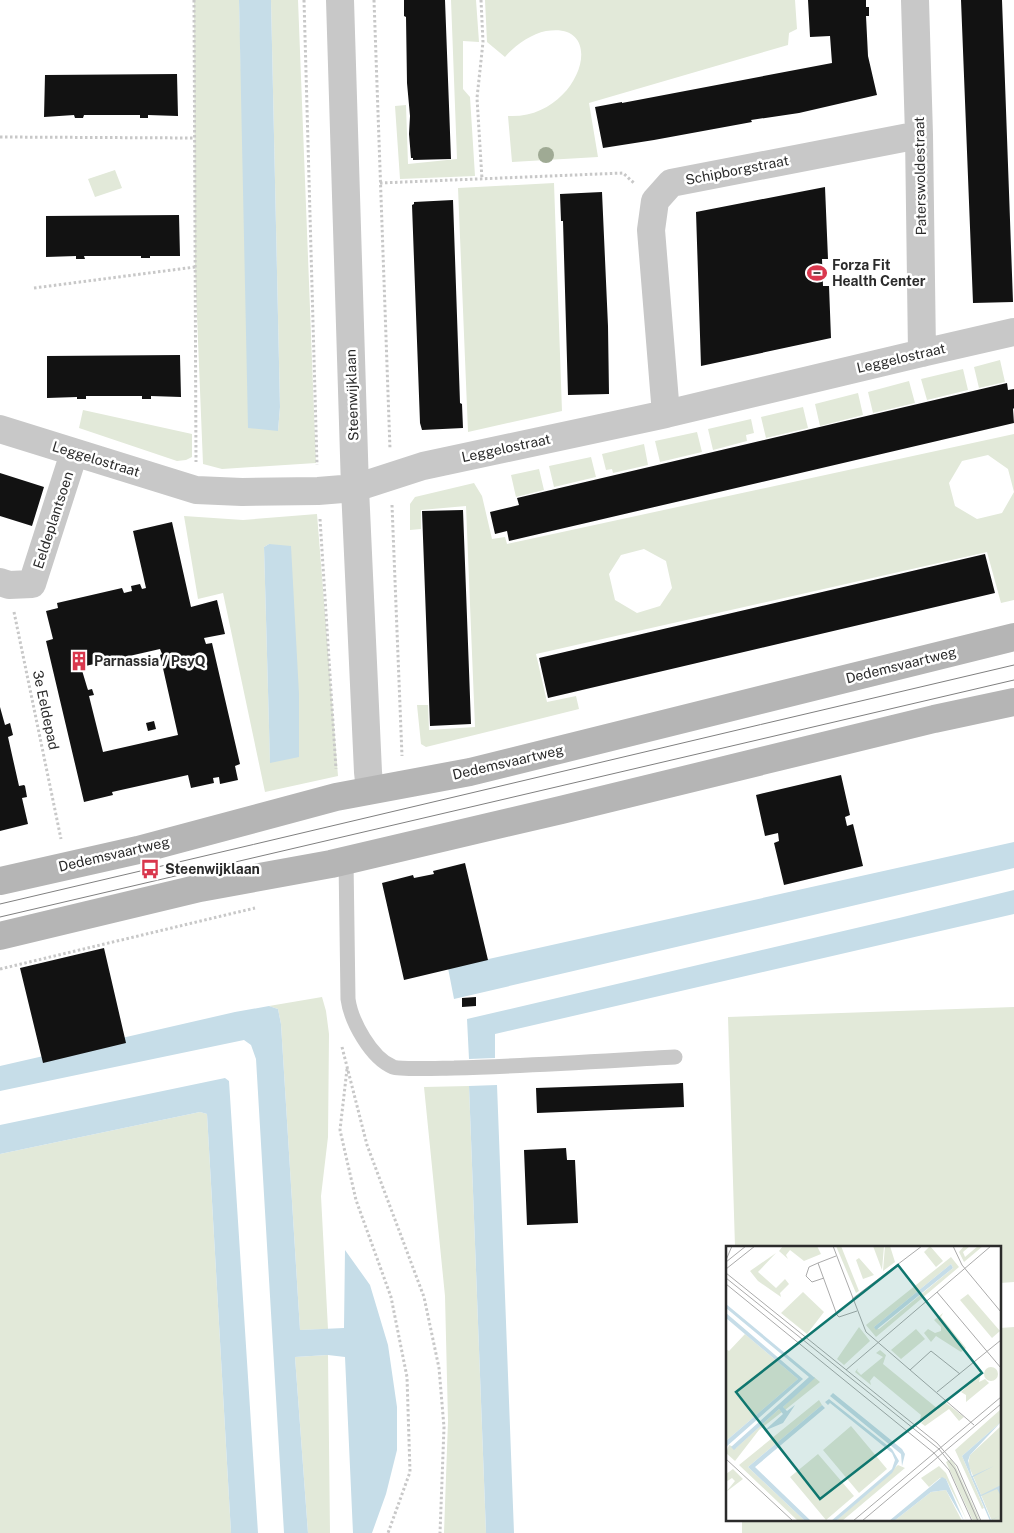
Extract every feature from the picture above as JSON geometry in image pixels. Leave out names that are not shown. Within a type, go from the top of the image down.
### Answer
[{"type":"street","name":"Steenwijklaan","points":[[340,0],[354,488],[370,790]]},
{"type":"street","name":"Paterswoldestraat","points":[[915,0],[920,135],[922,352]]},
{"type":"street","name":"Schipborgstraat","points":[[655,201],[671,183],[920,135]]},
{"type":"street","points":[[655,201],[650,230],[666,414]]},
{"type":"street","name":"Leggelostraat","points":[[0,429],[196,490],[242,492],[318,491],[354,488],[423,466],[666,414],[922,352],[1014,332]]},
{"type":"street","name":"Eeldeplantsoen","points":[[4,583],[32,584],[74,453]]},
{"type":"street","name":"Dedemsvaartweg","points":[[0,881],[138,850],[336,797],[470,772],[1014,637]]},
{"type":"street","points":[[0,936],[200,888],[346,860],[561,810],[934,719],[1014,702]]},
{"type":"lane","points":[[346,860],[348,999],[350,1013],[362,1036],[377,1055],[394,1067],[478,1067],[675,1057]]},
{"type":"path","points":[[194,0],[196,490]]},
{"type":"path","points":[[304,0],[318,491],[336,771]]},
{"type":"path","points":[[374,0],[402,764]]},
{"type":"path","points":[[481,0],[483,42],[477,98],[482,178]]},
{"type":"path","points":[[0,137],[195,138]]},
{"type":"path","points":[[380,183],[622,173],[655,201]]},
{"type":"path","points":[[34,288],[195,267]]},
{"type":"path","name":"3e Eeldepad","points":[[4,583],[61,840]]},
{"type":"path","points":[[388,1533],[410,1472],[407,1377],[391,1297],[356,1200],[340,1130],[348,1066],[368,1145],[424,1297],[439,1368],[444,1427],[440,1533]]},
{"type":"green space","points":[[194,0],[239,0],[241,71],[278,431],[280,407],[271,0],[298,0],[316,463],[222,469],[203,464],[195,267]]},
{"type":"green space","points":[[451,0],[476,0],[479,42],[463,41],[463,89],[470,97],[475,176],[400,179],[395,106],[406,105],[408,164],[457,159]]},
{"type":"green space","points":[[485,0],[795,0],[797,29],[789,33],[788,45],[589,103],[598,157],[512,162],[508,116],[533,113],[553,103],[568,88],[578,71],[581,54],[577,40],[566,32],[546,31],[523,41],[505,57],[487,42]]},
{"type":"green space","points":[[115,170],[122,188],[95,197],[88,179]]},
{"type":"green space","points":[[554,183],[562,411],[468,432],[458,188]]},
{"type":"green space","points":[[1000,360],[1005,382],[979,388],[974,367]]},
{"type":"green space","points":[[963,369],[968,390],[927,400],[921,379]]},
{"type":"green space","points":[[909,381],[915,403],[873,413],[868,392]]},
{"type":"green space","points":[[858,393],[863,415],[820,426],[815,404]]},
{"type":"green space","points":[[803,407],[808,428],[766,438],[761,417]]},
{"type":"green space","points":[[83,410],[192,434],[192,457],[177,461],[79,428]]},
{"type":"green space","points":[[751,419],[754,433],[746,435],[747,441],[713,450],[708,429]]},
{"type":"green space","points":[[697,432],[702,452],[660,462],[655,441]]},
{"type":"green space","points":[[1014,434],[1014,492],[1014,600],[1001,603],[987,552],[536,654],[547,702],[576,696],[579,709],[426,747],[421,744],[417,705],[428,705],[429,730],[475,727],[466,506],[421,510],[421,529],[410,530],[410,504],[415,497],[474,483],[482,496],[492,539],[505,537],[507,544]],"holes":[[[988,455],[1008,469],[1014,492],[1002,513],[977,519],[955,506],[949,483],[962,461]],[[644,549],[666,561],[672,588],[660,606],[637,613],[615,600],[609,574],[621,555]]]},
{"type":"green space","points":[[644,444],[648,465],[613,473],[612,469],[606,470],[602,454]]},
{"type":"green space","points":[[591,457],[596,477],[554,487],[549,466]]},
{"type":"green space","points":[[539,469],[544,490],[516,497],[511,475]]},
{"type":"green space","points":[[317,514],[338,776],[265,792],[223,593],[198,599],[184,516],[243,520]],"holes":[[[269,544],[270,762],[264,547]]]},
{"type":"green space","points":[[322,997],[329,1034],[328,1137],[321,1196],[328,1329],[300,1330],[281,1024],[278,1009],[269,1006]]},
{"type":"green space","points":[[1014,1007],[1014,1282],[1002,1283],[1002,1246],[735,1246],[728,1017]]},
{"type":"green space","points":[[469,1086],[486,1533],[444,1533],[448,1421],[445,1296],[424,1087]]},
{"type":"green space","points":[[200,1112],[207,1114],[231,1533],[0,1533],[0,1154]]},
{"type":"green space","points":[[1014,1327],[1014,1533],[742,1533],[742,1520],[1002,1520],[1002,1328]]},
{"type":"green space","points":[[328,1355],[330,1533],[308,1533],[295,1357]]},
{"type":"water","points":[[239,0],[271,0],[280,407],[278,431],[248,428]]},
{"type":"water","points":[[269,544],[291,546],[299,694],[299,757],[270,763],[264,547]]},
{"type":"water","points":[[1014,842],[1014,868],[454,999],[448,968]]},
{"type":"water","points":[[1014,890],[1014,914],[495,1034],[495,1058],[469,1059],[467,1019]]},
{"type":"water","points":[[269,1006],[278,1009],[281,1024],[300,1330],[344,1328],[345,1250],[370,1285],[388,1345],[397,1407],[397,1450],[386,1494],[372,1533],[353,1533],[345,1357],[328,1355],[295,1357],[308,1533],[284,1533],[256,1059],[251,1045],[244,1040],[0,1091],[0,1066],[235,1012]]},
{"type":"water","points":[[225,1078],[229,1081],[258,1533],[231,1533],[207,1114],[200,1112],[0,1154],[0,1125]]},
{"type":"water","points":[[497,1085],[514,1533],[486,1533],[469,1086]]},
{"type":"building","points":[[404,0],[445,0],[451,159],[413,160],[411,158]]},
{"type":"building","points":[[808,0],[866,0],[866,7],[869,7],[869,16],[866,16],[868,56],[877,95],[799,113],[751,120],[752,122],[603,148],[595,107],[832,63],[830,36],[810,37]]},
{"type":"building","points":[[961,0],[1002,0],[1013,302],[973,303]]},
{"type":"building","points":[[177,74],[178,116],[148,115],[148,118],[140,118],[140,115],[84,115],[83,118],[75,118],[74,115],[44,117],[45,75]]},
{"type":"building","points":[[825,187],[828,259],[822,259],[823,286],[829,286],[831,338],[701,366],[696,212]]},
{"type":"building","points":[[602,192],[609,394],[568,395],[563,221],[561,221],[560,194]]},
{"type":"building","points":[[453,200],[460,403],[462,404],[463,428],[422,430],[420,423],[412,205],[414,202]]},
{"type":"building","points":[[179,215],[180,256],[150,256],[150,258],[141,258],[141,256],[84,256],[85,259],[76,259],[76,256],[46,257],[46,216]]},
{"type":"building","points":[[180,355],[181,397],[151,396],[151,399],[142,399],[142,396],[86,396],[86,399],[77,399],[77,397],[47,398],[47,356]]},
{"type":"building","points":[[1007,383],[1008,390],[1014,389],[1014,423],[509,541],[507,531],[495,534],[490,512],[519,505],[517,498]]},
{"type":"building","points":[[0,473],[44,487],[32,526],[0,516]]},
{"type":"building","points":[[463,510],[471,724],[430,726],[422,511]]},
{"type":"building","name":"Parnassia / PsyQ","points":[[172,522],[191,607],[217,600],[225,634],[204,638],[206,644],[212,643],[240,764],[235,766],[238,780],[220,784],[219,777],[213,778],[214,783],[191,788],[188,775],[112,792],[113,795],[84,802],[46,641],[53,639],[46,611],[58,608],[57,603],[122,588],[124,593],[132,591],[131,586],[140,584],[142,589],[146,588],[133,531]],"holes":[[[160,649],[162,654],[160,655],[178,735],[103,752],[89,696],[94,695],[92,689],[88,690],[81,667]]]},
{"type":"building","points":[[985,554],[995,593],[548,698],[539,658]]},
{"type":"building","points":[[0,707],[5,725],[10,723],[13,735],[8,737],[19,786],[25,786],[27,797],[22,798],[28,824],[0,831]]},
{"type":"building","points":[[154,721],[156,729],[148,731],[146,723]]},
{"type":"building","points":[[841,775],[850,815],[845,817],[847,826],[853,824],[863,866],[784,885],[774,843],[779,841],[778,833],[765,836],[756,795]]},
{"type":"building","points":[[465,863],[488,960],[404,980],[382,883],[413,875],[414,878],[434,874],[433,871]]},
{"type":"building","points":[[104,948],[126,1043],[43,1063],[20,968]]},
{"type":"building","points":[[476,997],[476,1006],[462,1007],[462,998]]},
{"type":"building","points":[[683,1083],[684,1107],[537,1113],[536,1088]]},
{"type":"building","points":[[566,1148],[567,1160],[575,1160],[578,1223],[527,1225],[524,1150]]},
{"type":"tram line","points":[[0,904],[1014,665]]},
{"type":"tram line","points":[[0,917],[1014,680]]},
{"type":"place","name":"Forza Fit Health Center","points":[[817,273]]},
{"type":"place","name":"Parnassia / PsyQ","points":[[79,661]]},
{"type":"place","name":"Steenwijklaan","points":[[150,869]]}]
